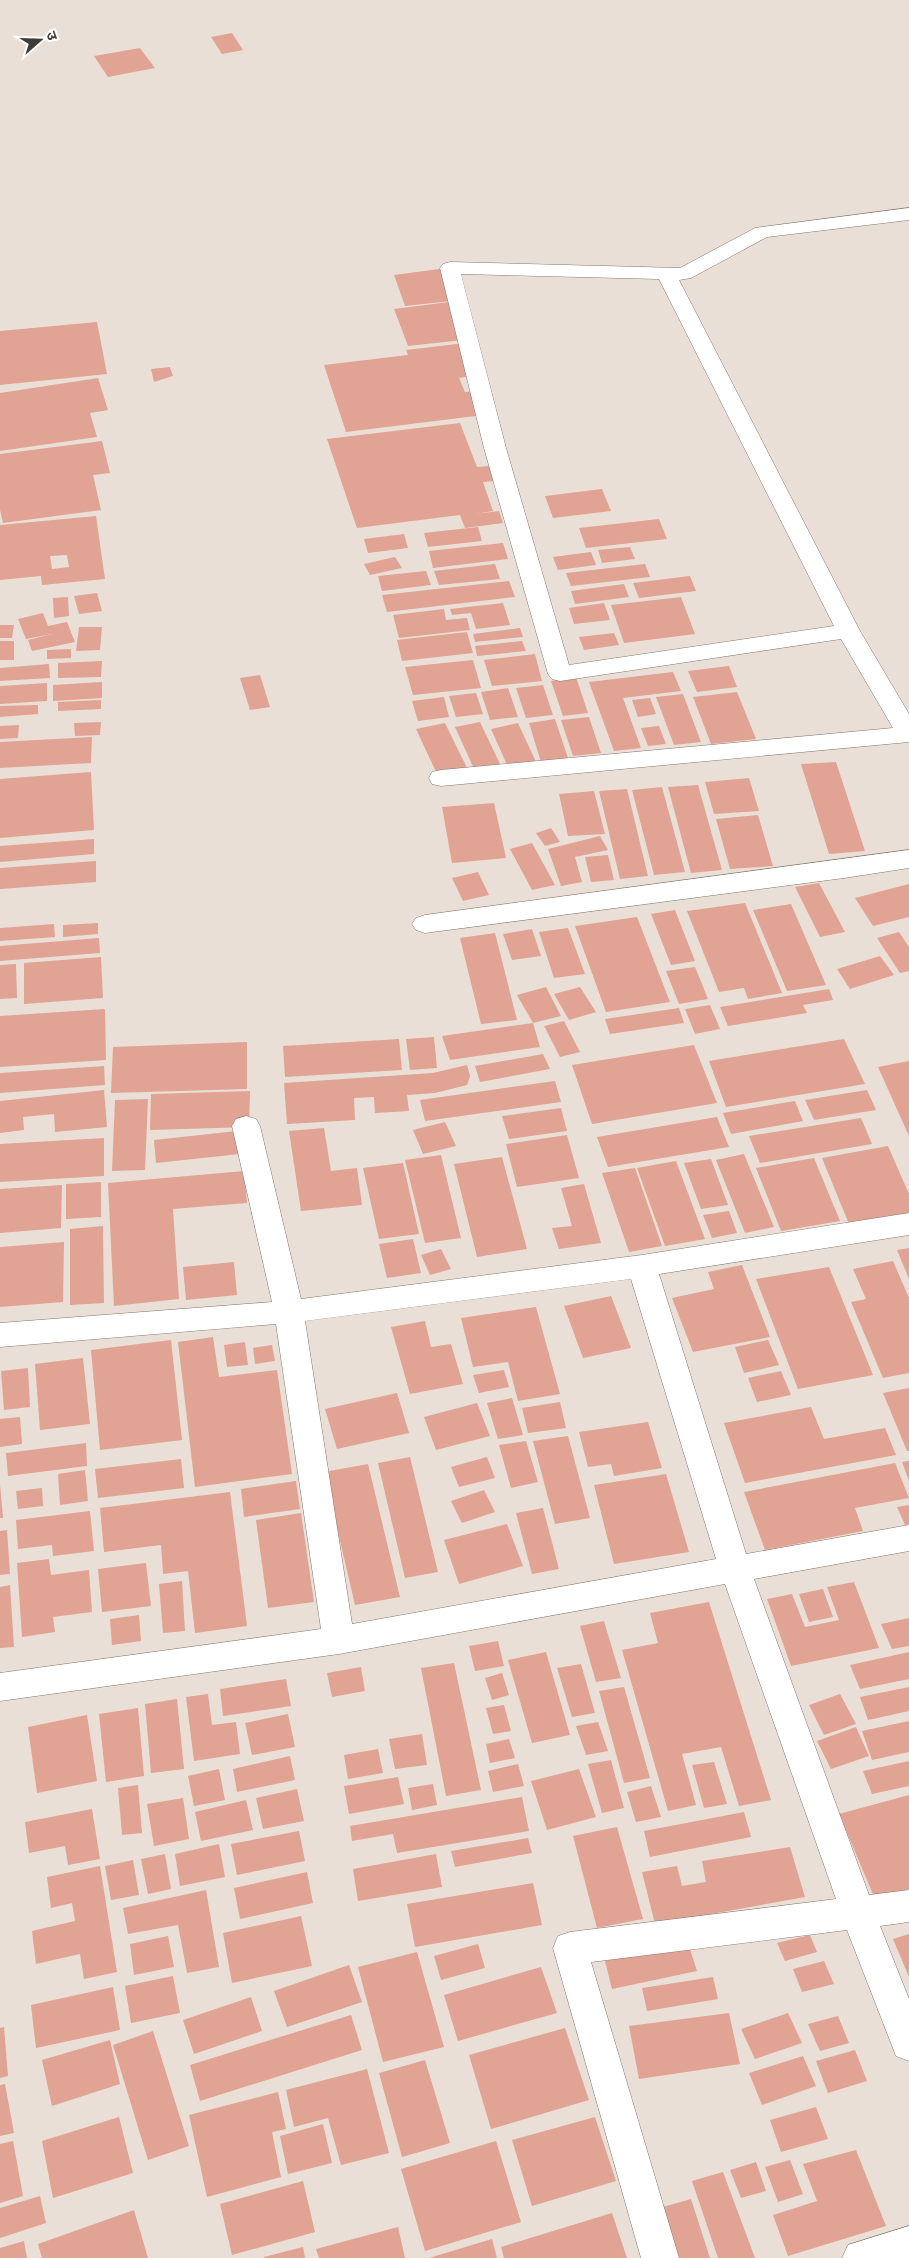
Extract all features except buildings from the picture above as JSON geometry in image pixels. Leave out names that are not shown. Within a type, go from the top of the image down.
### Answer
[{"type":"street","points":[[848,631],[560,674],[495,448],[450,268],[684,274],[762,232],[909,214]]},
{"type":"street","points":[[441,778],[909,734],[848,631],[666,273]]},
{"type":"street","points":[[425,924],[844,870],[909,859]]},
{"type":"street","points":[[246,1126],[289,1312],[339,1640]]},
{"type":"street","points":[[0,1335],[289,1312],[642,1266],[909,1224]]},
{"type":"street","points":[[642,1266],[735,1569],[858,1913],[909,2044]]},
{"type":"street","points":[[0,1688],[339,1640],[909,1538]]},
{"type":"street","points":[[660,2258],[570,1948],[909,1906]]},
{"type":"street","points":[[861,2258],[909,2245]]}]
